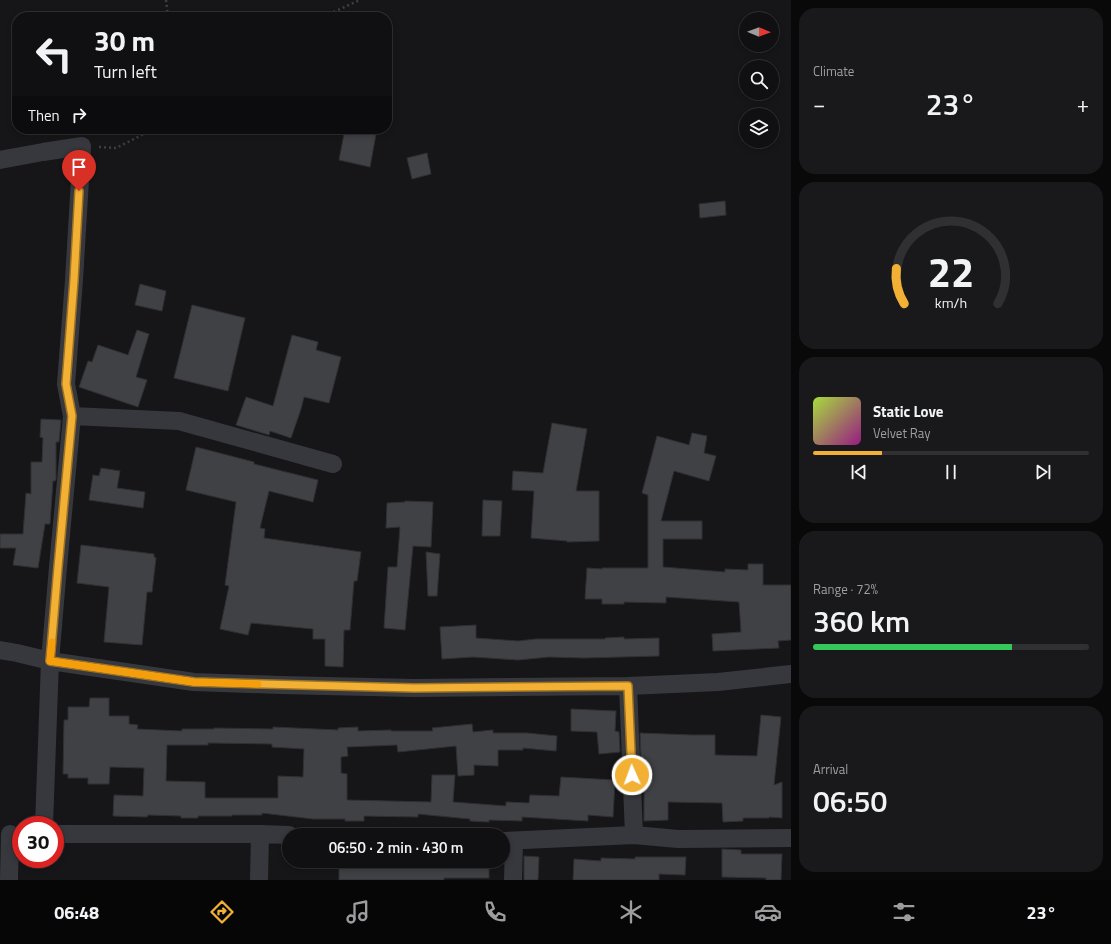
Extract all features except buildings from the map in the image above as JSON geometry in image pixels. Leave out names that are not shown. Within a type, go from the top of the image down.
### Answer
[{"type":"street","points":[[0,160],[82,146],[66,384],[72,416],[50,661],[44,816]]},
{"type":"street","points":[[72,416],[179,421],[333,464]]},
{"type":"street","points":[[0,650],[17,652],[50,661],[194,682],[414,688],[628,686],[718,682],[791,674]]},
{"type":"street","points":[[628,686],[634,835]]},
{"type":"street","points":[[9,880],[10,834]]},
{"type":"street","points":[[64,834],[282,835]]},
{"type":"street","points":[[259,880],[260,834]]},
{"type":"street","points":[[510,841],[634,835],[678,839],[791,838]]},
{"type":"street","points":[[510,857],[513,880]]},
{"type":"path","points":[[166,0],[167,12]]},
{"type":"path","points":[[334,12],[360,0]]},
{"type":"path","points":[[82,146],[116,148],[144,134]]},
{"type":"slow traffic","points":[[52,642],[50,661],[194,682],[258,684]]},
{"type":"route","points":[[79,191],[66,384],[72,416],[50,661],[194,682],[414,688],[628,686],[632,775]]}]
